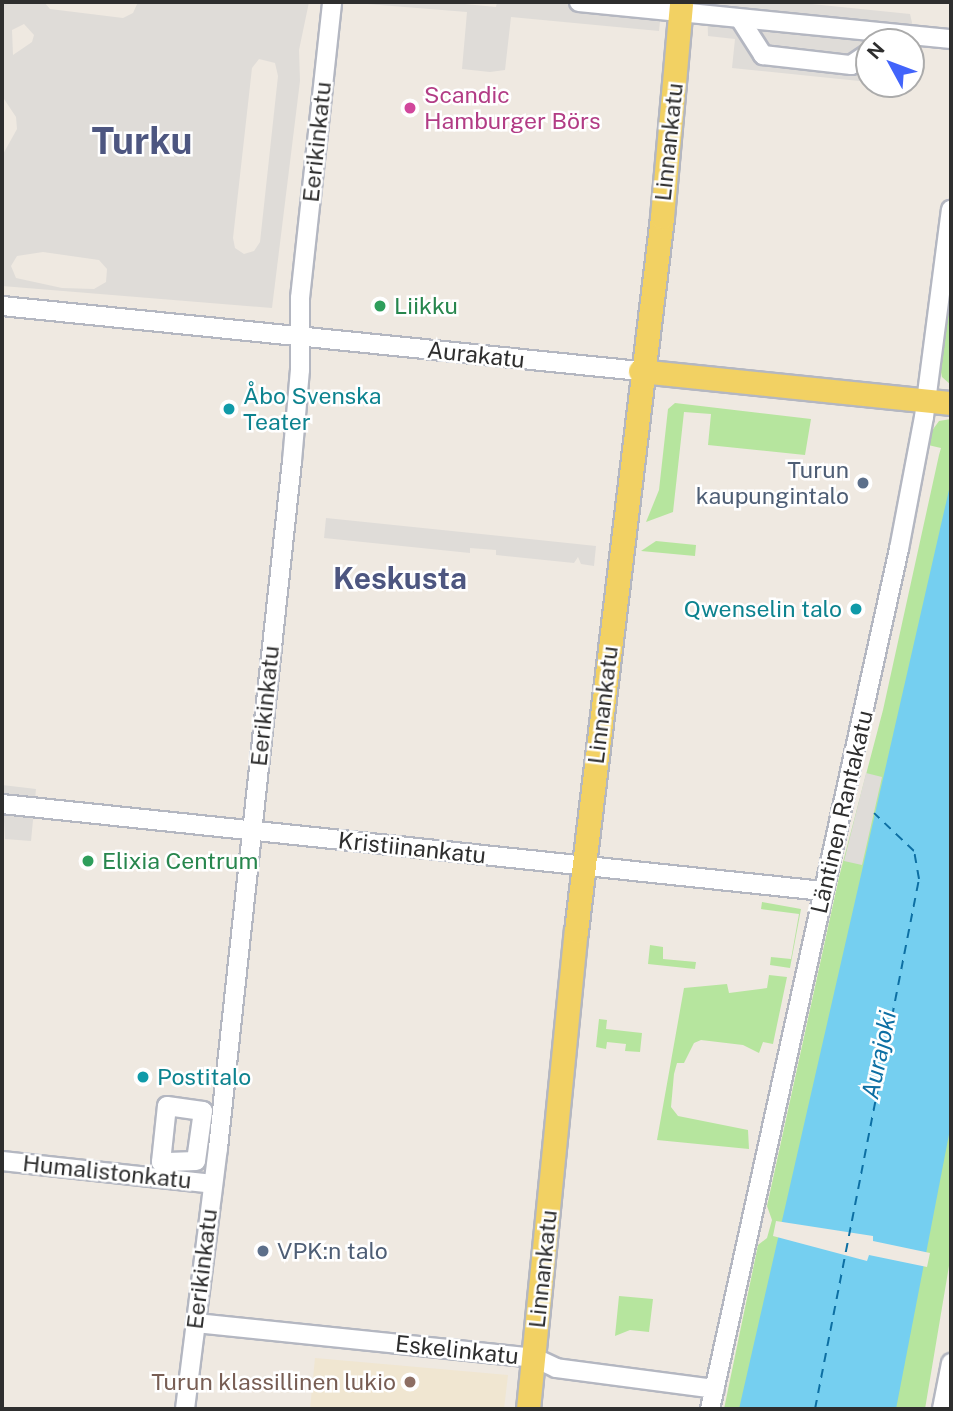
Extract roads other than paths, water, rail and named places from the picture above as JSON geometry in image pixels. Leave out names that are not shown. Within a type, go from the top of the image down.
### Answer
[{"type":"main road","name":"Linnankatu","points":[[528,1409],[584,866],[640,371],[662,218],[681,7]]},
{"type":"main road","name":"Aurakatu","points":[[640,371],[951,403]]},
{"type":"street","name":"Eerikinkatu","points":[[185,1409],[213,1184],[299,390],[300,298],[332,2]]},
{"type":"street","points":[[579,2],[681,7],[740,19],[855,35]]},
{"type":"street","points":[[740,19],[763,55],[851,65],[855,62]]},
{"type":"street","points":[[925,39],[951,39]]},
{"type":"street","name":"Läntinen Rantakatu","points":[[710,1409],[823,891],[878,655],[927,400],[951,210]]},
{"type":"street","name":"Aurakatu","points":[[2,306],[640,371]]},
{"type":"street","name":"Kristiinankatu","points":[[2,804],[823,891]]},
{"type":"street","name":"Humalistonkatu","points":[[2,1161],[213,1184]]},
{"type":"street","name":"Eskelinkatu","points":[[196,1323],[534,1358],[556,1368],[715,1389]]},
{"type":"street","points":[[942,1409],[951,1363]]},
{"type":"water","name":"Aurajoki","points":[[951,481],[951,1124],[896,1409],[739,1409]]},
{"type":"place","name":"Scandic Hamburger Börs","points":[[410,108]]},
{"type":"place","name":"Liikku","points":[[380,306]]},
{"type":"place","name":"Åbo Svenska Teater","points":[[229,409]]},
{"type":"place","name":"Turun kaupungintalo","points":[[863,483]]},
{"type":"place","name":"Qwenselin talo","points":[[856,609]]},
{"type":"place","name":"Elixia Centrum","points":[[88,861]]},
{"type":"place","name":"Postitalo","points":[[143,1077]]},
{"type":"place","name":"VPK:n talo","points":[[263,1251]]},
{"type":"place","name":"Turun klassillinen lukio","points":[[410,1382]]},
{"type":"district","name":"Turku","points":[[142,141]]},
{"type":"district","name":"Keskusta","points":[[400,578]]}]
